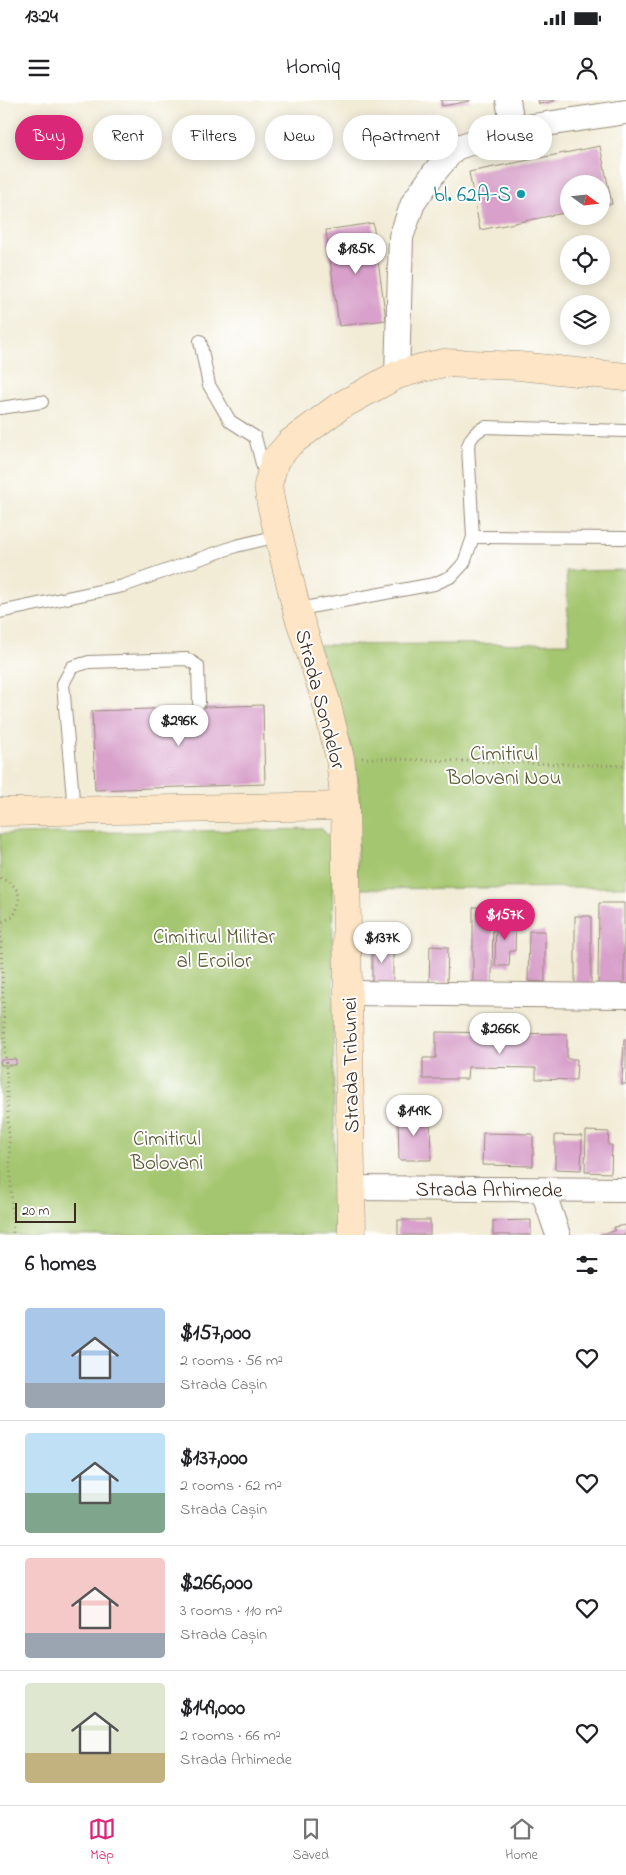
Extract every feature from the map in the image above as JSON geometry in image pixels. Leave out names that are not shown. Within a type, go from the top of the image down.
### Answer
[{"type":"street","points":[[508,100],[511,115]]},
{"type":"street","points":[[552,123],[626,112]]},
{"type":"street","points":[[397,375],[401,237],[413,203],[434,173],[455,148],[468,144]]},
{"type":"street","name":"Strada Sondelor","points":[[345,806],[340,759],[326,701],[297,610],[278,536],[268,484],[275,460],[290,443],[340,406],[397,375],[444,363],[519,366],[626,376]]},
{"type":"street","points":[[0,812],[345,806]]},
{"type":"street","name":"Strada Tribunei","points":[[345,806],[352,1235]]},
{"type":"street","points":[[349,993],[626,996]]},
{"type":"street","name":"Strada Arhimede","points":[[351,1188],[543,1191],[626,1190]]},
{"type":"street","points":[[543,1191],[558,1235]]},
{"type":"lane","points":[[200,341],[209,385],[230,421],[255,437],[268,484]]},
{"type":"lane","points":[[0,408],[42,402]]},
{"type":"lane","points":[[297,610],[310,606],[434,584],[452,576],[464,563],[473,537],[468,446],[470,438],[477,430],[485,427],[626,431]]},
{"type":"lane","points":[[0,612],[123,586],[236,546],[278,536]]},
{"type":"lane","points":[[473,537],[626,538]]},
{"type":"lane","points":[[74,810],[63,684],[72,667],[89,662],[187,659],[198,666],[199,702]]},
{"type":"path","points":[[340,759],[626,766]]},
{"type":"path","points":[[0,878],[11,882],[19,893],[18,907],[13,917],[0,922],[14,1235]]},
{"type":"green space","name":"Cimitirul Bolovani Nou","points":[[626,570],[626,887],[356,889],[359,792],[355,758],[318,645],[569,643],[566,571]]},
{"type":"green space","points":[[322,829],[332,839],[335,1235],[0,1235],[0,834]]},
{"type":"building","points":[[441,100],[470,100],[470,101],[442,106]]},
{"type":"building","points":[[538,100],[555,100],[555,101],[539,104]]},
{"type":"building","name":"bl. 62A-S","points":[[600,146],[606,175],[560,175],[560,214],[480,230],[469,172],[529,160],[552,160],[552,156]]},
{"type":"building","points":[[373,223],[386,320],[339,326],[326,230]]},
{"type":"building","points":[[263,705],[265,784],[95,790],[92,711]]},
{"type":"building","points":[[599,903],[624,903],[624,986],[598,986]]},
{"type":"building","points":[[473,907],[493,907],[492,983],[473,983]]},
{"type":"building","points":[[575,916],[591,916],[591,986],[575,986]]},
{"type":"building","points":[[496,918],[516,919],[515,951],[510,951],[509,966],[495,966]]},
{"type":"building","points":[[529,931],[545,931],[545,982],[528,981]]},
{"type":"building","points":[[372,945],[393,945],[393,984],[372,984]]},
{"type":"building","points":[[430,946],[448,947],[447,984],[429,984]]},
{"type":"building","points":[[436,1032],[567,1034],[567,1059],[577,1059],[576,1080],[536,1079],[536,1068],[468,1067],[467,1079],[423,1079],[423,1058],[436,1058]]},
{"type":"building","points":[[624,1039],[626,1039],[626,1084],[622,1084]]},
{"type":"building","points":[[16,1059],[16,1065],[1,1065],[0,1060]]},
{"type":"building","points":[[398,1114],[430,1114],[431,1160],[399,1160]]},
{"type":"building","points":[[586,1131],[609,1132],[608,1145],[612,1145],[611,1173],[585,1172]]},
{"type":"building","points":[[483,1133],[533,1134],[533,1166],[482,1165]]},
{"type":"building","points":[[555,1135],[582,1136],[581,1170],[555,1169]]},
{"type":"building","points":[[398,1220],[430,1220],[430,1235],[398,1235]]},
{"type":"building","points":[[531,1220],[531,1235],[493,1235],[493,1221]]},
{"type":"building","points":[[626,1225],[626,1235],[598,1235],[615,1231],[614,1227]]},
{"type":"place","name":"bl. 62A-S","points":[[521,194]]},
{"type":"park label","name":"Cimitirul Militar al Eroilor","points":[[214,948]]},
{"type":"park label","name":"Cimitirul Bolovani","points":[[167,1150]]}]
